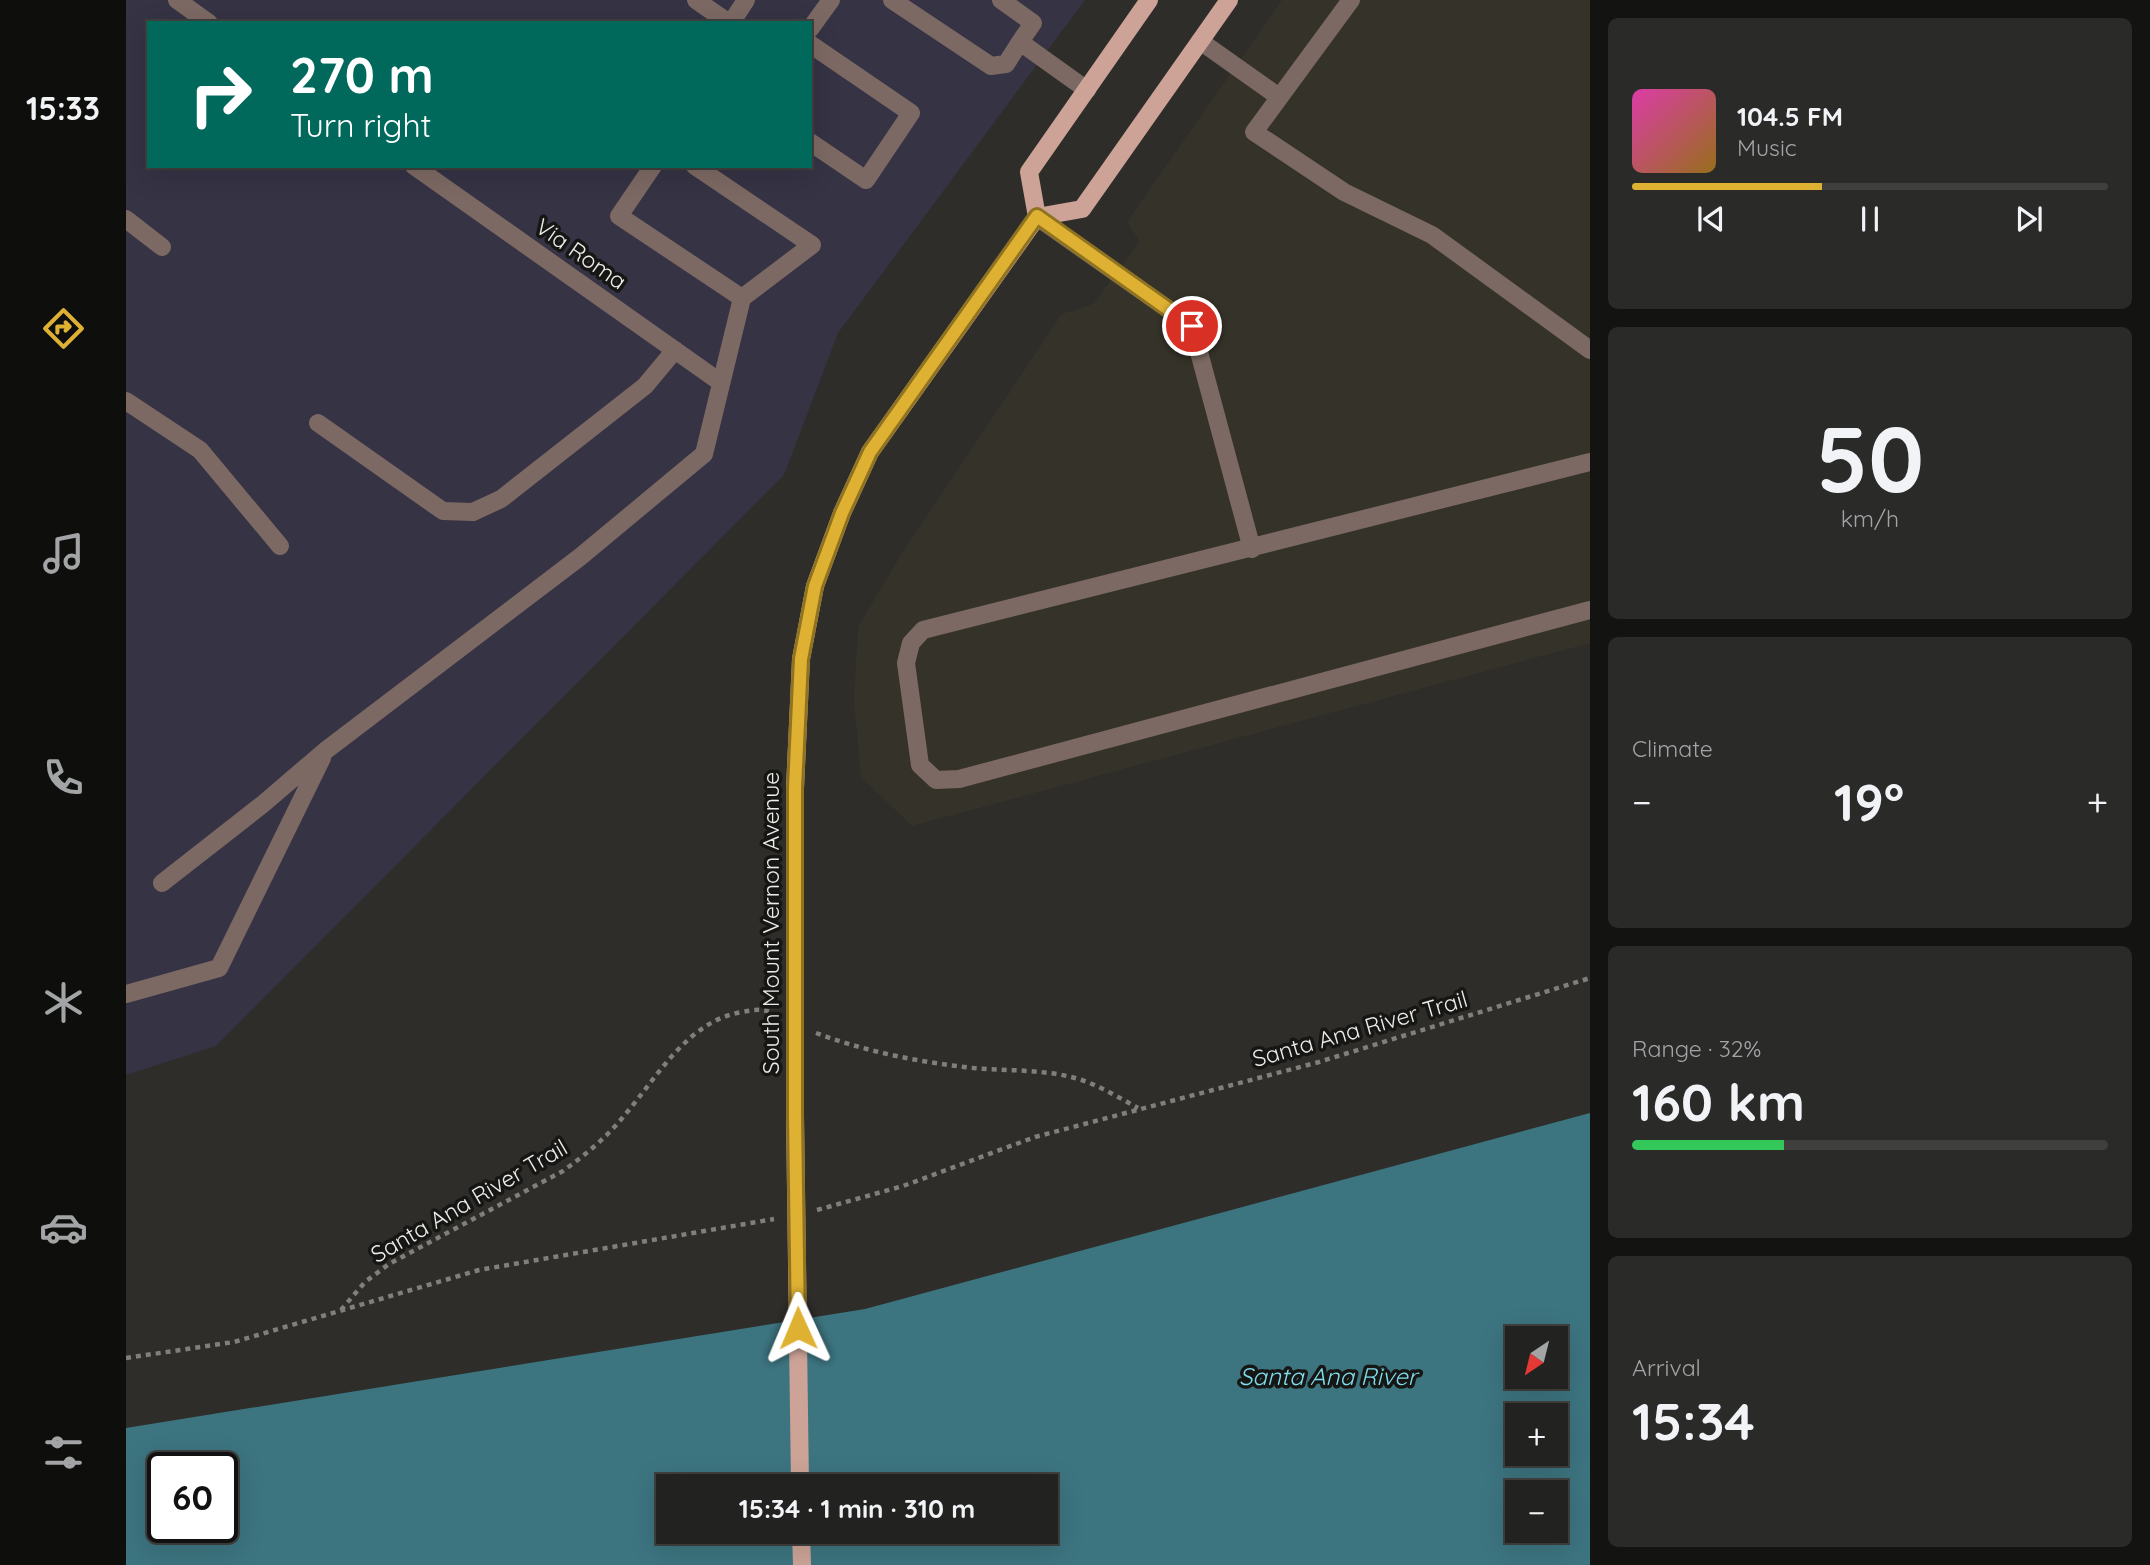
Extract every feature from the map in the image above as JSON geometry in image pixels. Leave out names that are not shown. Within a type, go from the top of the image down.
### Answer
[{"type":"main road","points":[[1149,0],[1029,172],[1037,216],[1082,209],[1229,0]]},
{"type":"main road","name":"South Mount Vernon Avenue","points":[[800,1474],[795,1116],[795,788],[801,659],[815,586],[842,513],[870,452],[1037,216]]},
{"type":"main road","points":[[801,1544],[802,1565]]},
{"type":"street","points":[[177,0],[206,21]]},
{"type":"street","points":[[696,0],[727,21]]},
{"type":"street","points":[[731,21],[746,0]]},
{"type":"street","points":[[812,26],[831,0]]},
{"type":"street","points":[[892,0],[991,66],[1006,64],[1033,23],[1001,0]]},
{"type":"street","points":[[1351,0],[1254,132],[1344,192],[1432,235],[1590,350]]},
{"type":"street","points":[[1200,41],[1279,97]]},
{"type":"street","points":[[1020,42],[1087,90]]},
{"type":"street","points":[[812,45],[911,113],[866,180],[812,143]]},
{"type":"street","name":"Via Roma","points":[[417,168],[720,382]]},
{"type":"street","points":[[652,168],[619,216],[743,298]]},
{"type":"street","points":[[163,883],[325,751],[580,557],[704,454],[743,298],[812,245],[698,168]]},
{"type":"street","points":[[1037,216],[1192,326],[1252,549]]},
{"type":"street","points":[[126,219],[162,247]]},
{"type":"street","points":[[318,423],[443,511],[473,512],[501,499],[645,386],[675,350]]},
{"type":"street","points":[[126,401],[201,450],[280,546]]},
{"type":"street","points":[[1590,462],[923,630],[911,643],[906,663],[920,765],[936,780],[958,779],[1590,610]]},
{"type":"street","points":[[126,994],[219,968],[325,751]]},
{"type":"path","name":"Santa Ana River Trail","points":[[813,1210],[904,1186],[1035,1138],[1319,1062],[1590,978]]},
{"type":"path","name":"Santa Ana River Trail","points":[[341,1310],[365,1282],[389,1264],[563,1171],[589,1152],[622,1119],[697,1030],[723,1015],[764,1009],[795,1025],[852,1046],[914,1060],[1074,1078],[1108,1091],[1139,1108]]},
{"type":"path","name":"Santa Ana River Trail","points":[[126,1359],[234,1342],[479,1270],[775,1219]]},
{"type":"shaded area","points":[[126,0],[1085,0],[838,333],[784,475],[216,1046],[126,1075]]},
{"type":"shaded area","points":[[1282,0],[1590,0],[1590,643],[912,826],[861,777],[854,699],[858,627],[904,550],[1062,314],[1093,304],[1140,242],[1127,222]]},
{"type":"water","name":"Santa Ana River","points":[[1590,1113],[1590,1565],[126,1565],[126,1428],[865,1309]]},
{"type":"route","points":[[798,1328],[795,788],[801,659],[815,586],[842,513],[870,452],[1037,216],[1192,326]]}]
